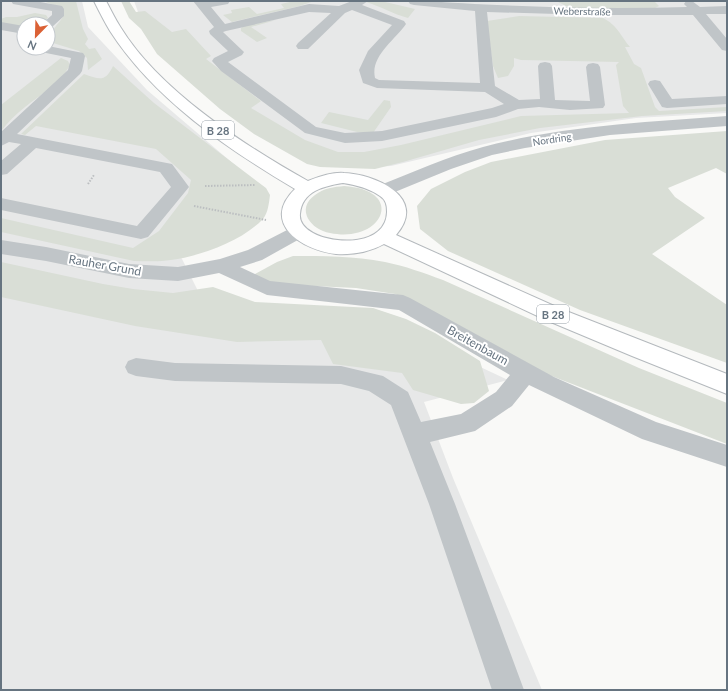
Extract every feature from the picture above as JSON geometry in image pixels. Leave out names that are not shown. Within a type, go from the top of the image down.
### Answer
[{"type":"main road","name":"B 28","points":[[100,1],[108,19],[138,61],[184,104],[235,143],[307,188]]},
{"type":"main road","points":[[343,178],[363,180],[384,190],[392,197],[397,210],[395,224],[384,236],[375,241],[355,247],[333,247],[313,242],[294,225],[291,206],[295,199],[307,188],[324,181],[343,178]]},
{"type":"main road","name":"B 28","points":[[384,236],[513,297],[582,327],[657,358],[727,384]]},
{"type":"street","points":[[17,1],[58,9],[58,16],[56,18]]},
{"type":"street","points":[[201,3],[224,1]]},
{"type":"street","name":"Weberstraße","points":[[414,1],[439,5],[481,8],[573,11],[675,12],[727,10]]},
{"type":"street","points":[[660,1],[675,12]]},
{"type":"street","points":[[686,1],[697,11],[727,46]]},
{"type":"street","points":[[201,3],[222,28]]},
{"type":"street","points":[[303,46],[352,5]]},
{"type":"street","points":[[516,105],[488,88],[377,84],[368,80],[366,70],[373,54],[400,24],[352,5],[309,8],[222,28],[215,31],[237,52],[219,61],[226,68],[310,130],[345,138],[382,136],[496,112],[516,105],[598,105],[593,67]]},
{"type":"street","points":[[481,8],[488,88]]},
{"type":"street","points":[[1,26],[16,29]]},
{"type":"street","points":[[4,139],[75,71],[78,56],[56,51]]},
{"type":"street","points":[[545,66],[548,104]]},
{"type":"street","points":[[655,84],[667,104],[727,100]]},
{"type":"street","name":"Nordring","points":[[384,190],[445,165],[488,151],[524,143],[610,130],[727,121]]},
{"type":"street","points":[[1,204],[141,232],[180,187],[166,168],[33,142],[4,139]]},
{"type":"street","points":[[1,170],[33,142]]},
{"type":"street","name":"Rauher Grund","points":[[1,247],[46,254],[129,271],[178,274],[221,266],[255,255],[294,225]]},
{"type":"street","name":"Breitenbaum","points":[[221,266],[267,288],[403,303],[546,384],[651,431],[727,456]]},
{"type":"street","points":[[136,367],[176,372],[341,374],[375,383],[400,399],[442,504],[508,690]]},
{"type":"street","points":[[414,434],[466,424],[504,399],[526,372]]},
{"type":"path","points":[[180,187],[263,185],[282,173]]},
{"type":"path","points":[[88,184],[91,178]]},
{"type":"path","points":[[169,200],[294,225]]},
{"type":"shaded area","points":[[1,1],[82,1],[88,27],[147,90],[250,178],[180,255],[201,297],[376,318],[508,380],[424,402],[453,478],[542,690],[1,690]]},
{"type":"shaded area","points":[[43,1],[76,1],[83,29],[88,39],[85,44],[89,49],[95,48],[102,59],[88,70],[87,58],[79,51],[56,44],[56,26],[64,15],[59,7]]},
{"type":"shaded area","points":[[121,1],[129,1],[136,12],[145,11],[172,32],[186,29],[211,56],[206,59],[261,101],[251,108],[305,140],[338,152],[364,152],[401,145],[521,116],[629,113],[623,106],[616,65],[619,62],[521,60],[514,58],[514,66],[508,76],[498,78],[493,66],[487,21],[519,16],[603,18],[615,28],[630,47],[625,47],[634,64],[641,68],[655,107],[659,111],[727,107],[727,111],[642,116],[540,128],[479,140],[375,169],[320,167],[307,164],[254,134],[220,109],[157,54],[141,29],[129,18]]},
{"type":"shaded area","points":[[134,1],[727,1],[727,113],[636,118],[531,133],[391,166],[370,167],[311,159],[141,20]]},
{"type":"shaded area","points":[[294,1],[314,1],[300,6],[232,22],[223,15],[232,13],[231,10],[249,7],[257,14],[284,8],[281,4]]},
{"type":"shaded area","points":[[381,1],[415,9],[408,18],[366,2]]},
{"type":"shaded area","points":[[556,1],[654,1],[659,6],[655,8],[570,8]]},
{"type":"shaded area","points":[[35,13],[47,16],[22,16]]},
{"type":"shaded area","points":[[6,17],[16,17],[16,27],[1,24],[1,19]]},
{"type":"shaded area","points":[[276,20],[251,27],[267,38],[257,42],[241,31],[241,28],[246,25]]},
{"type":"shaded area","points":[[61,58],[68,61],[70,65],[66,72],[50,88],[18,112],[1,131],[1,105]]},
{"type":"shaded area","points":[[113,66],[154,103],[266,188],[270,195],[269,205],[263,219],[233,241],[195,255],[162,261],[134,261],[1,232],[1,218],[133,248],[159,231],[188,193],[191,180],[156,149],[36,126],[25,135],[21,134],[84,74],[101,78],[107,75]]},
{"type":"shaded area","points":[[384,100],[390,101],[391,107],[373,133],[357,132],[321,123],[329,112],[368,120]]},
{"type":"shaded area","points":[[727,131],[727,174],[716,168],[668,188],[675,197],[705,218],[652,254],[727,305],[727,363],[580,310],[448,251],[420,229],[417,206],[431,189],[465,172],[491,162],[605,140]]},
{"type":"shaded area","points":[[344,186],[364,190],[376,197],[381,206],[380,215],[374,224],[363,231],[348,234],[330,233],[317,228],[308,218],[306,212],[306,206],[309,201],[325,189]]},
{"type":"shaded area","points":[[293,256],[350,257],[373,260],[422,272],[639,368],[727,403],[727,444],[549,375],[449,320],[395,294],[356,288],[270,284],[256,277],[255,274],[277,262]]},
{"type":"shaded area","points":[[1,262],[133,289],[173,293],[213,287],[255,302],[373,308],[406,319],[435,333],[480,361],[489,391],[474,403],[461,404],[413,390],[402,373],[333,364],[321,340],[237,342],[135,326],[1,297]]}]
